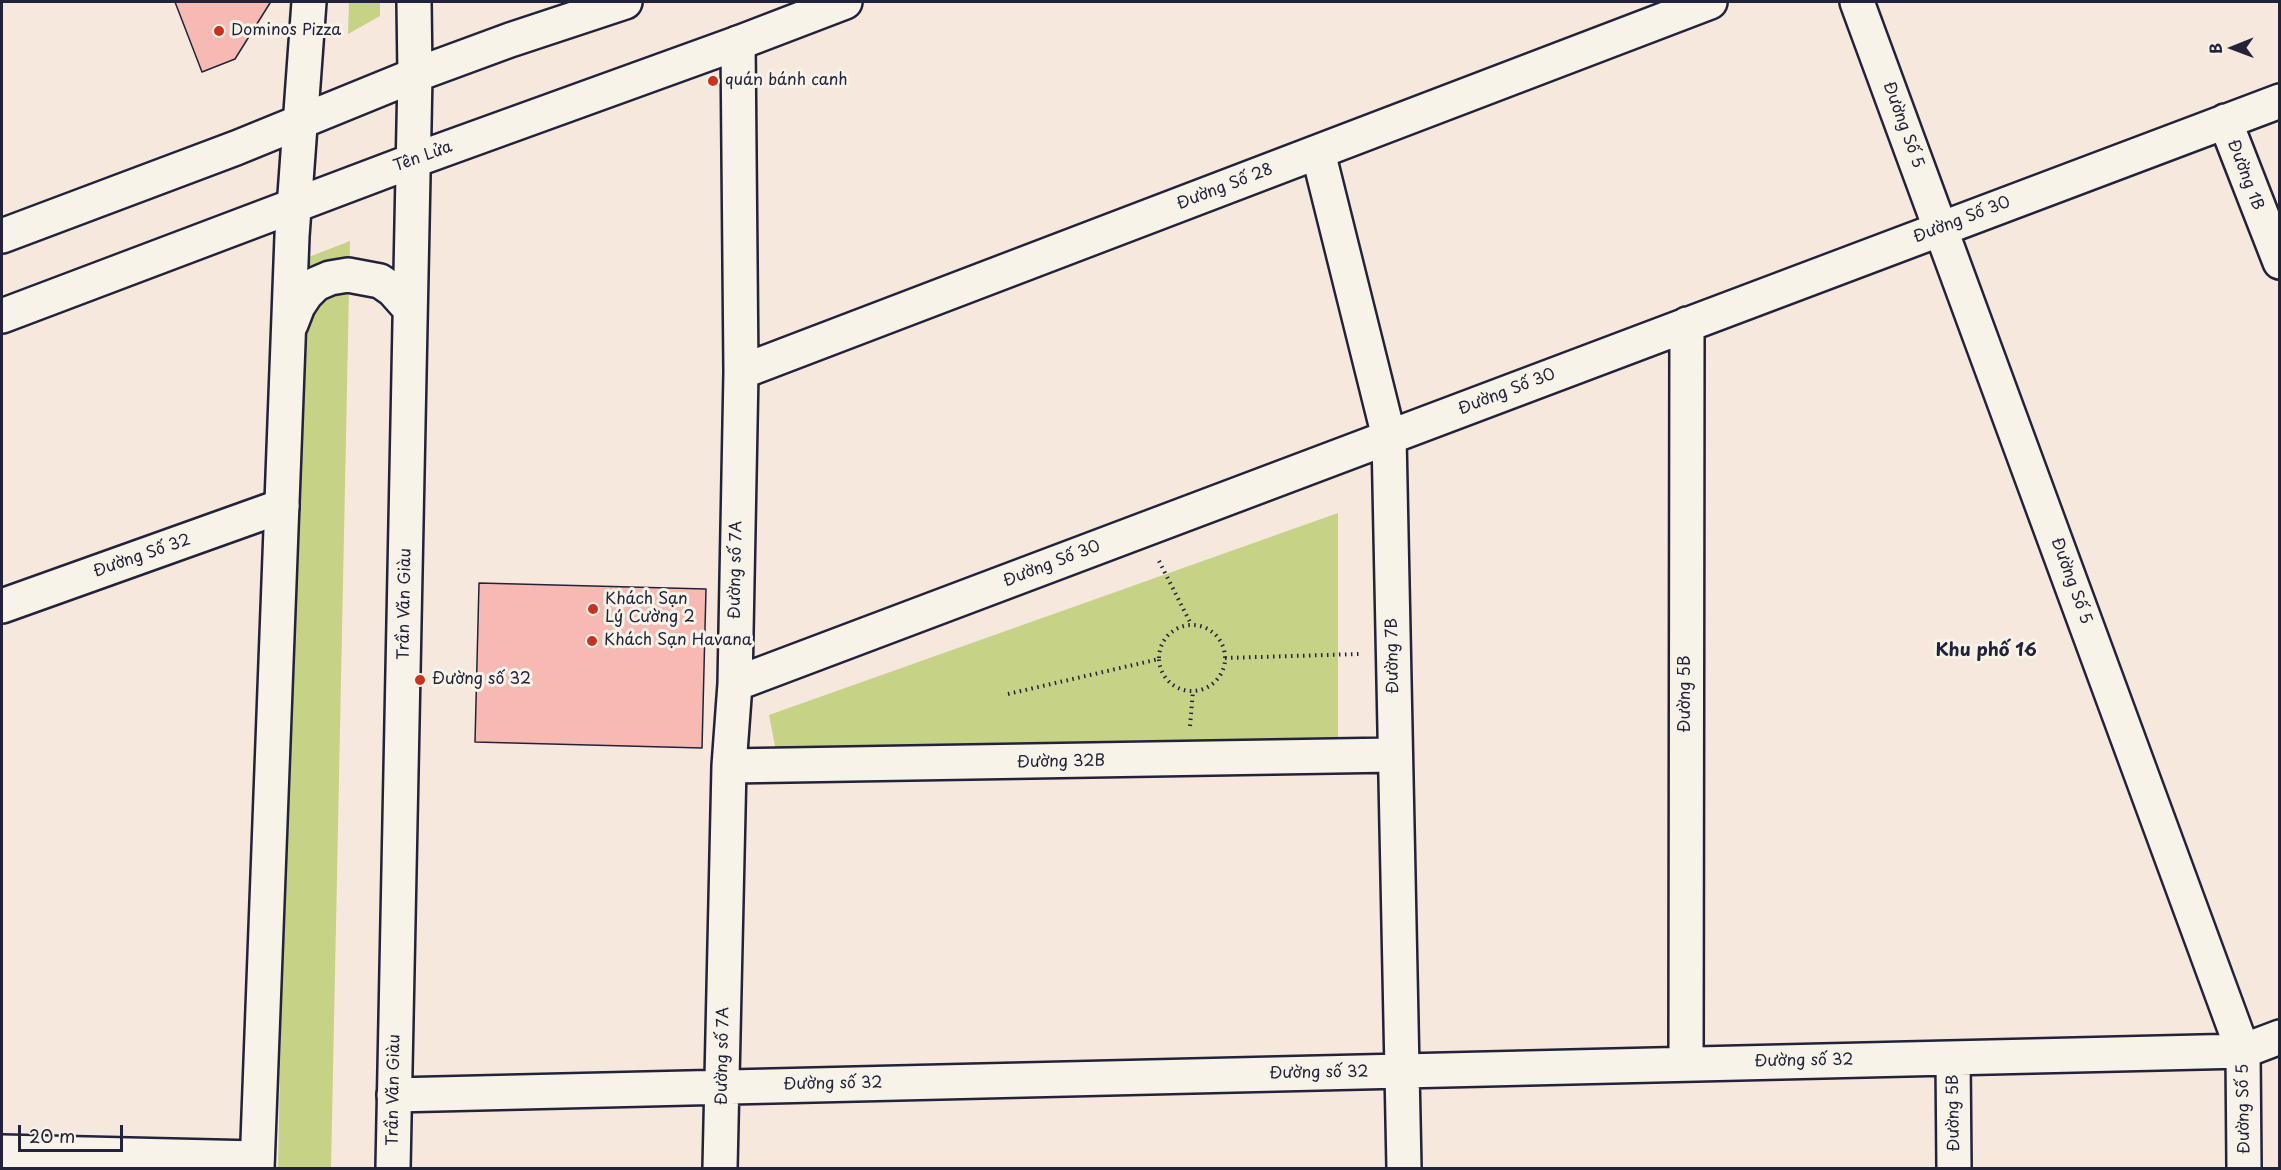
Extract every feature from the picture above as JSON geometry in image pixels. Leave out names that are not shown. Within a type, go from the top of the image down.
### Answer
[{"type":"street","points":[[2,1152],[257,1163],[289,329],[309,2]]},
{"type":"street","name":"Trần Văn Giàu","points":[[393,1168],[415,75],[414,2]]},
{"type":"street","points":[[2,236],[236,148],[415,75],[510,40],[625,2]]},
{"type":"street","name":"Tên Lửa","points":[[2,316],[412,161],[738,44],[845,2]]},
{"type":"street","name":"Đường Số 28","points":[[741,372],[1710,2]]},
{"type":"street","name":"Đường Số 5","points":[[1857,2],[2243,1051],[2244,1168]]},
{"type":"street","name":"Đường số 7A","points":[[720,1168],[729,766],[735,684],[741,372],[738,44]]},
{"type":"street","name":"Đường Số 30","points":[[735,684],[2280,100]]},
{"type":"street","name":"Đường 1B","points":[[2224,121],[2280,262]]},
{"type":"street","name":"Đường 7B","points":[[1318,152],[1389,437],[1404,1168]]},
{"type":"street","points":[[289,329],[298,306],[306,294],[316,284],[339,276],[362,276],[380,281],[393,290],[409,308]]},
{"type":"street","name":"Đường 5B","points":[[1686,1064],[1687,324]]},
{"type":"street","name":"Đường Số 32","points":[[2,606],[282,506]]},
{"type":"street","name":"Đường 32B","points":[[729,766],[1394,755]]},
{"type":"street","points":[[2243,1051],[2280,1037]]},
{"type":"street","name":"Đường số 32","points":[[394,1095],[2243,1051]]},
{"type":"street","name":"Đường 5B","points":[[1953,1058],[1954,1168]]},
{"type":"path","points":[[1143,530],[1191,624]]},
{"type":"path","points":[[1191,624],[1211,630],[1223,647],[1225,658],[1223,669],[1217,680],[1209,687],[1198,691],[1186,691],[1167,680],[1161,670],[1159,659],[1160,648],[1171,631],[1191,624]]},
{"type":"path","points":[[1225,658],[1394,654]]},
{"type":"path","points":[[1008,694],[1159,659]]},
{"type":"green space","points":[[349,2],[380,2],[380,16],[348,34]]},
{"type":"green space","points":[[350,241],[331,1168],[278,1168],[296,262]]},
{"type":"green space","points":[[1338,513],[1338,745],[779,767],[769,715]]},
{"type":"building","name":"Dominos Pizza","points":[[175,2],[270,3],[235,59],[202,72]]},
{"type":"building","points":[[479,583],[706,589],[702,748],[475,742]]},
{"type":"place","name":"Dominos Pizza","points":[[219,31]]},
{"type":"place","name":"quán bánh canh","points":[[713,81]]},
{"type":"place","name":"Khách Sạn Lý Cường 2","points":[[593,609]]},
{"type":"place","name":"Khách Sạn Havana","points":[[592,641]]},
{"type":"place","name":"Đường số 32","points":[[420,680]]},
{"type":"district","name":"Khu phố 16","points":[[1986,651]]}]
